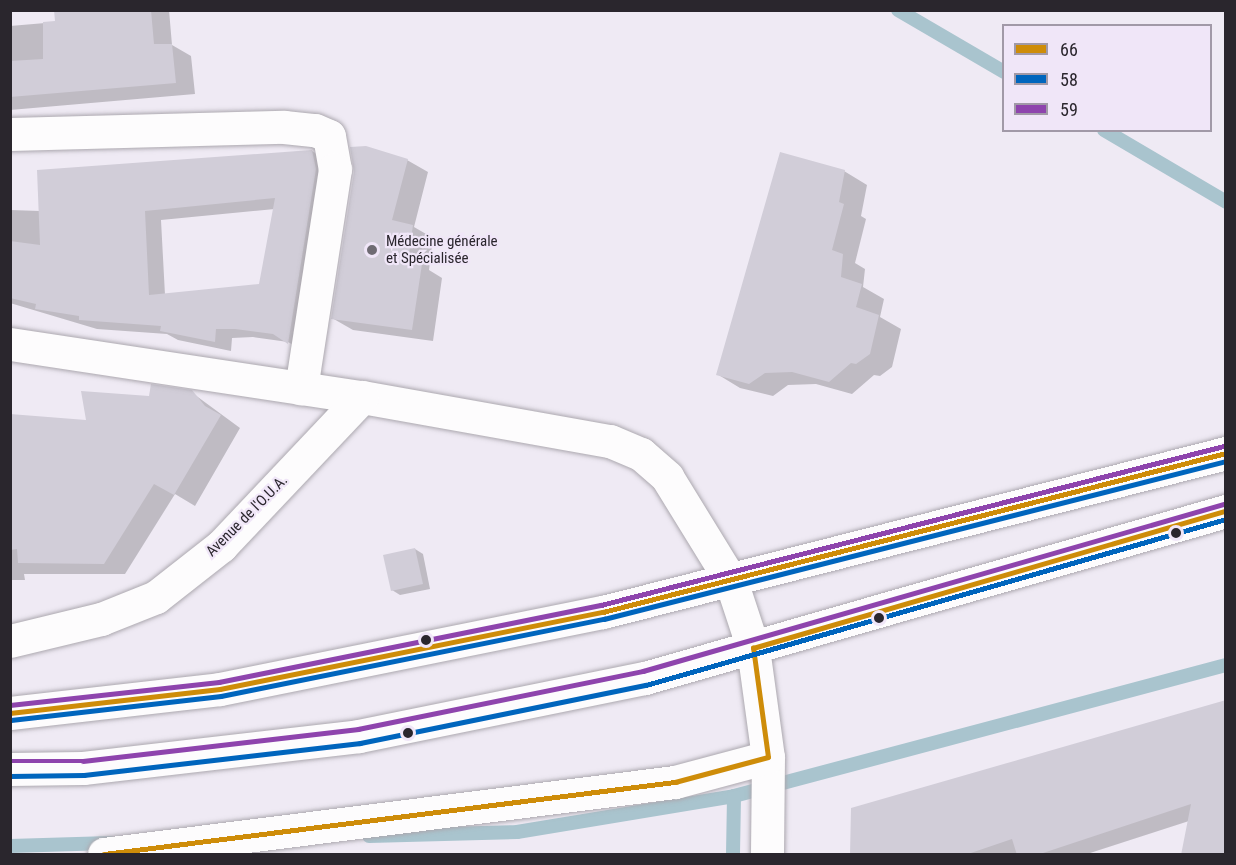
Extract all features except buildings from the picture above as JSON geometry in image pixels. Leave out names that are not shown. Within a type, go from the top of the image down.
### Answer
[{"type":"main road","points":[[10,134],[284,127],[315,130],[329,136],[335,169],[301,388]]},
{"type":"main road","points":[[10,344],[362,397],[610,441],[640,454],[667,477],[731,581],[753,648],[768,758],[767,855]]},
{"type":"main road","name":"Avenue de l'O.U.A.","points":[[10,641],[101,619],[156,597],[221,546],[362,397]]},
{"type":"main road","points":[[10,712],[220,689],[603,612],[1226,453]]},
{"type":"main road","points":[[10,769],[83,768],[359,736],[645,678],[1226,511]]},
{"type":"main road","points":[[104,855],[193,850],[675,782],[768,758]]},
{"type":"waterway","points":[[898,10],[1002,71]]},
{"type":"waterway","points":[[1107,132],[1226,202]]},
{"type":"waterway","points":[[369,836],[517,832],[734,796],[1226,665]]},
{"type":"waterway","points":[[733,854],[734,796]]},
{"type":"waterway","points":[[10,846],[110,843]]},
{"type":"transit line","name":"59","points":[[10,705],[219,682],[601,605],[1224,446]]},
{"type":"transit line","name":"66","points":[[10,713],[220,689],[603,612],[1226,453]]},
{"type":"transit line","name":"58","points":[[11,720],[221,696],[604,619],[1226,461]]},
{"type":"transit line","name":"59","points":[[10,761],[83,761],[358,729],[643,671],[1224,504]]},
{"type":"transit line","name":"66","points":[[104,854],[675,782],[768,757],[753,648],[1226,511]]},
{"type":"transit line","name":"58","points":[[10,776],[84,775],[360,743],[646,685],[1226,519]]},
{"type":"place","name":"Médecine générale et Spécialisée","points":[[372,250]]}]
